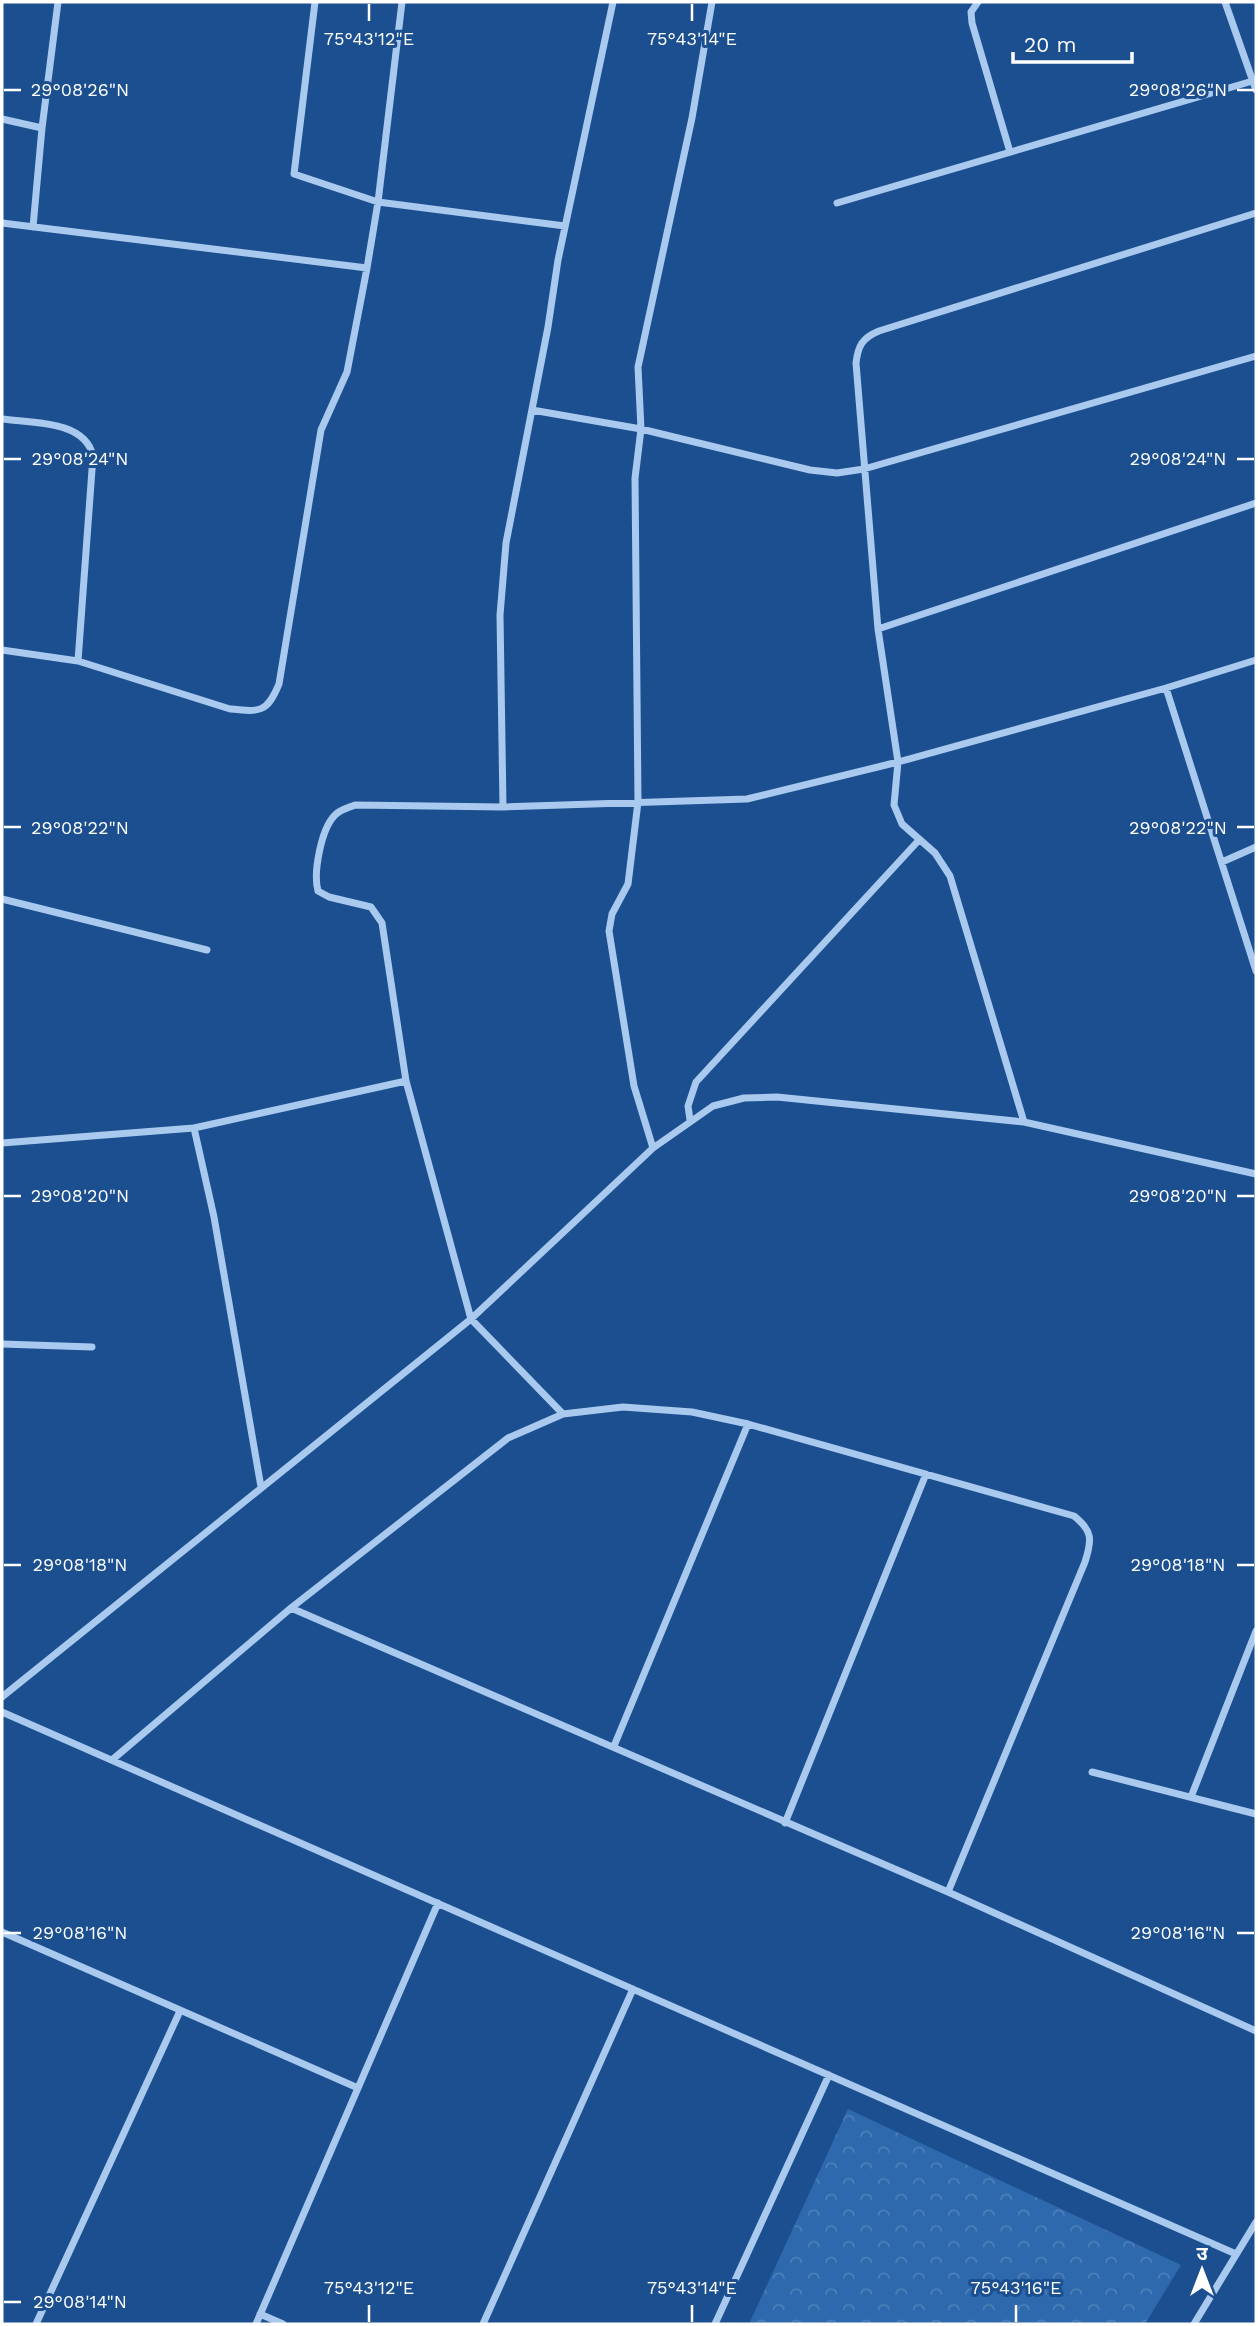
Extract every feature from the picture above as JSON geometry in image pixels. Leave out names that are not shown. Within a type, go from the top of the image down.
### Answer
[{"type":"street","points":[[33,227],[41,128],[58,2]]},
{"type":"street","points":[[315,2],[294,174],[378,202],[565,226]]},
{"type":"street","points":[[2,650],[78,661],[230,709],[256,712],[271,703],[279,684],[321,430],[347,372],[367,268],[378,202],[402,2]]},
{"type":"street","points":[[503,807],[501,603],[506,543],[565,226],[613,2]]},
{"type":"street","points":[[653,1147],[634,1086],[609,931],[612,914],[628,884],[638,802],[635,478],[642,429],[638,367],[692,118],[712,2]]},
{"type":"street","points":[[978,2],[974,4],[971,12],[972,23],[1010,152]]},
{"type":"street","points":[[1225,2],[1255,80],[1256,90]]},
{"type":"street","points":[[837,203],[1255,80]]},
{"type":"street","points":[[2,119],[41,128]]},
{"type":"street","points":[[1024,1122],[950,876],[935,853],[902,824],[894,804],[898,762],[878,629],[856,363],[858,348],[865,337],[1256,213]]},
{"type":"street","points":[[2,223],[367,268]]},
{"type":"street","points":[[532,410],[642,429],[810,470],[837,473],[864,470],[1256,356]]},
{"type":"street","points":[[2,419],[66,428],[80,434],[90,444],[93,456],[78,661]]},
{"type":"street","points":[[878,629],[1256,503]]},
{"type":"street","points":[[564,1414],[471,1319],[406,1080],[382,923],[371,907],[329,897],[318,891],[315,870],[326,831],[333,817],[342,809],[355,805],[503,807],[747,799],[898,762],[1166,688],[1256,660]]},
{"type":"street","points":[[1166,688],[1256,971]]},
{"type":"street","points":[[690,1120],[688,1106],[696,1082],[919,840]]},
{"type":"street","points":[[1222,862],[1256,847]]},
{"type":"street","points":[[2,899],[207,950]]},
{"type":"street","points":[[2,1143],[194,1128],[406,1080]]},
{"type":"street","points":[[2,1698],[471,1319],[653,1147],[713,1106],[744,1098],[777,1097],[1024,1122],[1256,1174]]},
{"type":"street","points":[[194,1128],[214,1217],[261,1487]]},
{"type":"street","points":[[2,1344],[92,1347]]},
{"type":"street","points":[[112,1760],[291,1608],[508,1438],[564,1414],[623,1407],[692,1412],[748,1424],[1074,1516],[1087,1526],[1091,1543],[1085,1562],[948,1892]]},
{"type":"street","points":[[614,1746],[748,1424]]},
{"type":"street","points":[[785,1823],[926,1474]]},
{"type":"street","points":[[291,1608],[948,1892],[1256,2031]]},
{"type":"street","points":[[1191,1797],[1256,1631]]},
{"type":"street","points":[[2,1712],[1236,2254]]},
{"type":"street","points":[[1092,1772],[1256,1814]]},
{"type":"street","points":[[256,2324],[438,1903]]},
{"type":"street","points":[[2,1932],[358,2088]]},
{"type":"street","points":[[483,2324],[633,1989]]},
{"type":"street","points":[[36,2324],[180,2011]]},
{"type":"street","points":[[715,2324],[829,2075]]},
{"type":"street","points":[[1194,2324],[1256,2222]]},
{"type":"street","points":[[260,2314],[283,2324]]},
{"type":"green space","points":[[848,2109],[1181,2265],[1145,2324],[749,2324]]}]
